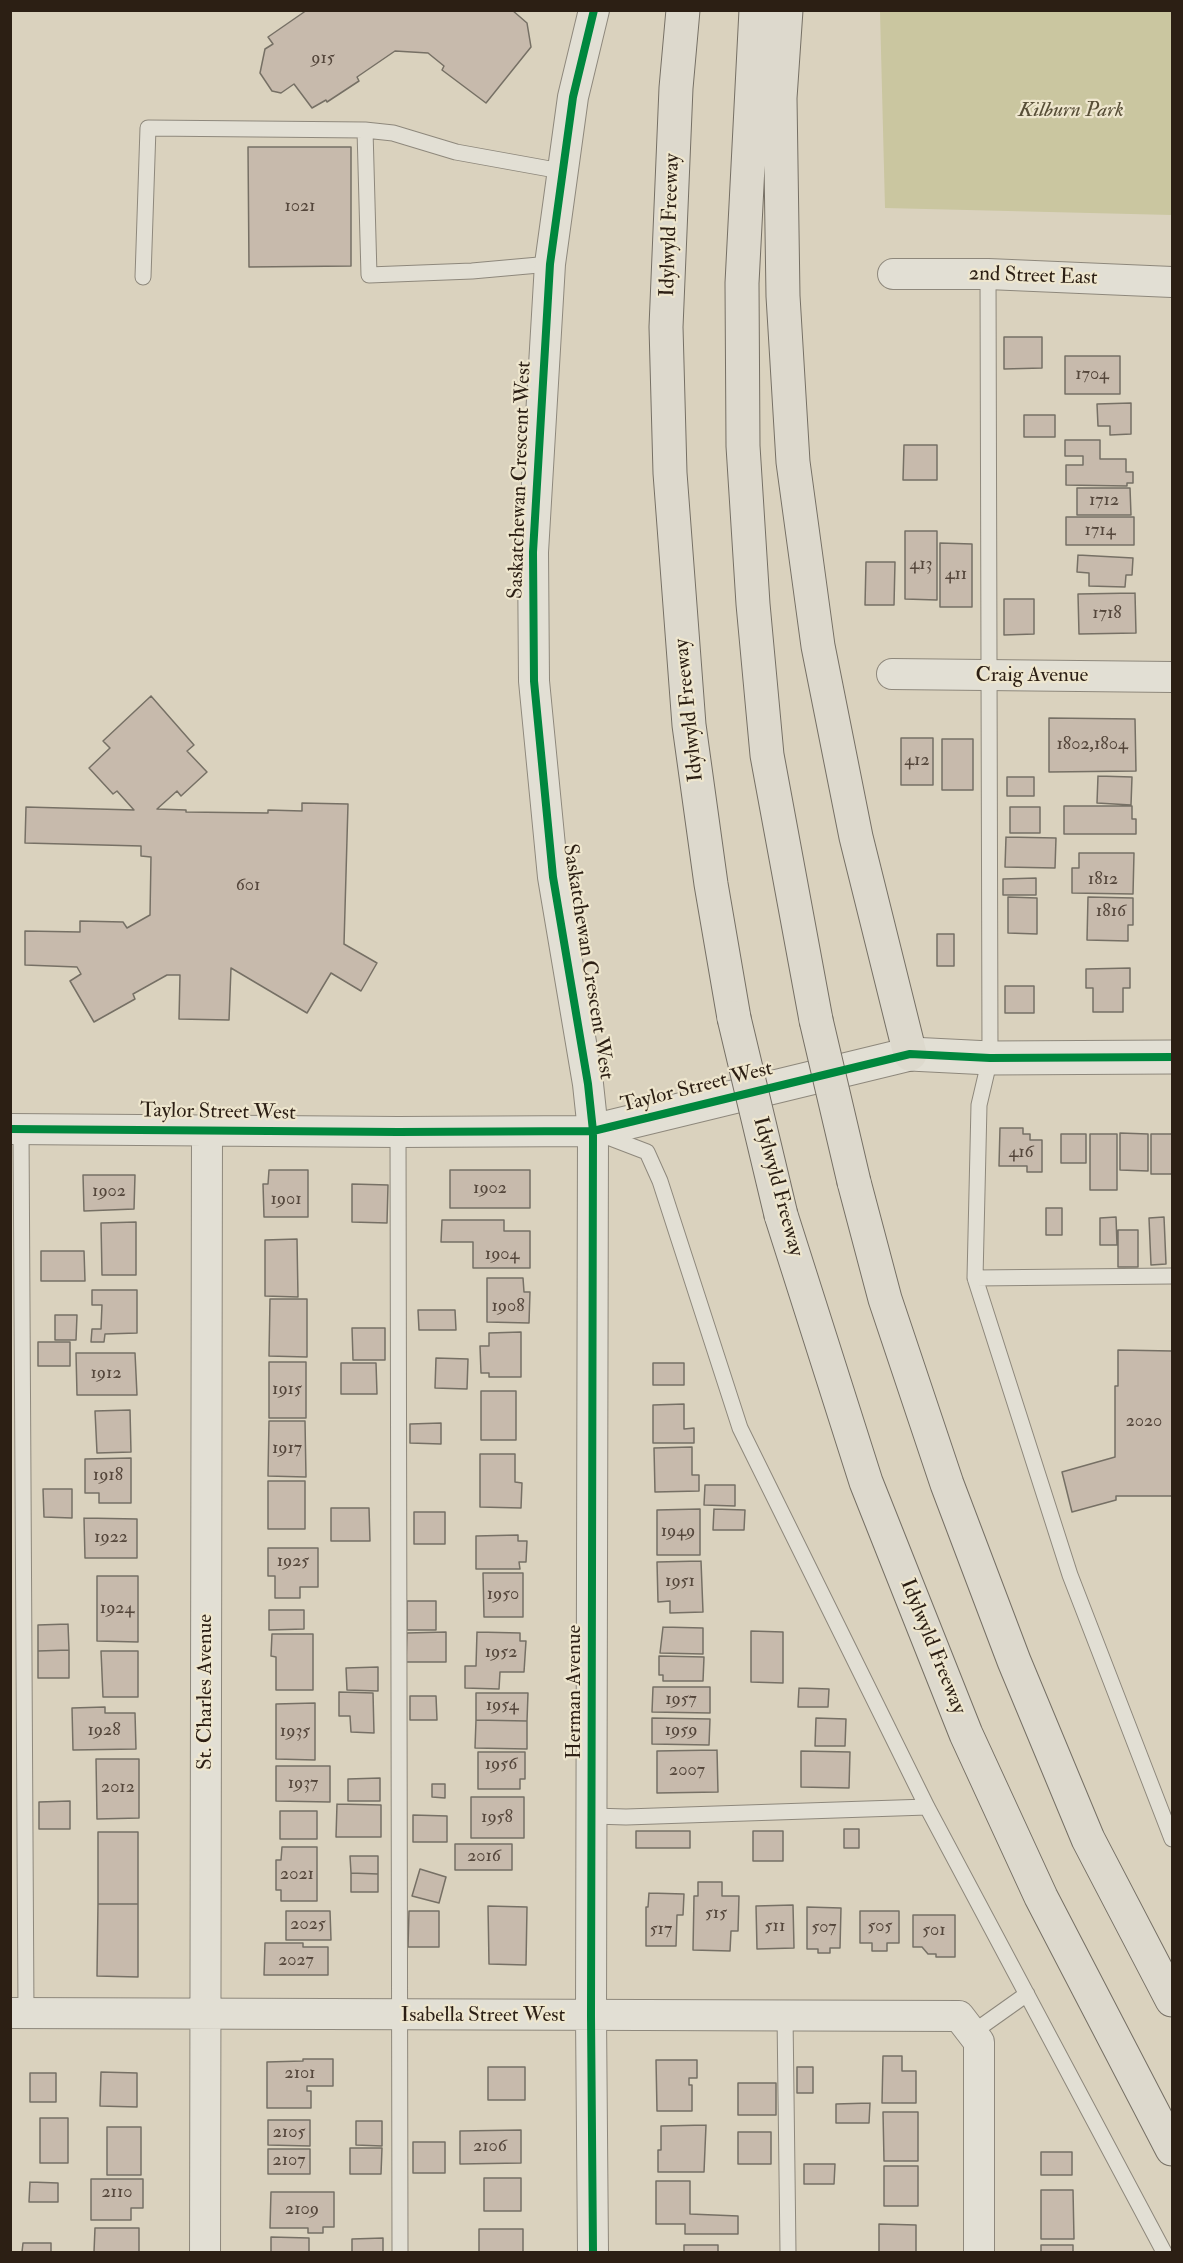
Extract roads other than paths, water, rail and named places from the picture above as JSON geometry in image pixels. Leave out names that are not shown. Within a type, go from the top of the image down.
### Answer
[{"type":"highway","name":"Idylwyld Freeway","points":[[684,10],[676,88],[666,327],[670,473],[689,725],[711,884],[734,1018],[781,1215],[866,1482],[966,1734],[1041,1897],[1173,2149]]},
{"type":"highway","points":[[756,10],[742,283],[744,458],[753,604],[767,755],[816,1020],[854,1182],[885,1299],[943,1473],[1014,1661],[1089,1839],[1173,2000]]},
{"type":"highway","points":[[786,10],[780,98],[783,296],[793,462],[818,646],[856,837],[910,1054]]},
{"type":"street","name":"Saskatchewan Crescent West","points":[[593,1131],[588,1083],[553,877],[534,681],[533,552],[550,264],[573,97],[594,10]]},
{"type":"street","name":"2nd Street East","points":[[893,274],[988,274],[1173,282]]},
{"type":"street","name":"Craig Avenue","points":[[892,674],[1173,677]]},
{"type":"street","name":"Taylor Street West","points":[[16,1129],[593,1131],[910,1054],[990,1059],[1173,1057]]},
{"type":"street","name":"St. Charles Avenue","points":[[206,2253],[207,1131]]},
{"type":"street","name":"Herman Avenue","points":[[593,1131],[591,2016],[593,2253]]},
{"type":"street","name":"Isabella Street West","points":[[18,2013],[959,2016],[975,2037]]},
{"type":"street","points":[[975,2037],[979,2253]]},
{"type":"lane","points":[[143,277],[148,128],[365,130],[393,133],[456,152],[561,171]]},
{"type":"lane","points":[[365,130],[369,274],[472,272],[550,264]]},
{"type":"lane","points":[[988,274],[990,1059],[979,1106],[975,1278],[1070,1575],[1173,1839]]},
{"type":"lane","points":[[16,1129],[18,2013]]},
{"type":"lane","points":[[593,1131],[647,1152],[660,1180],[740,1428],[927,1807],[1164,2253]]},
{"type":"lane","points":[[398,1132],[400,2253]]},
{"type":"lane","points":[[975,1278],[1173,1276]]},
{"type":"lane","points":[[593,1816],[637,1817],[927,1807]]},
{"type":"lane","points":[[975,2037],[1027,1994]]},
{"type":"lane","points":[[785,2015],[788,2253]]},
{"type":"park label","name":"Kilburn Park","points":[[1071,111]]}]
